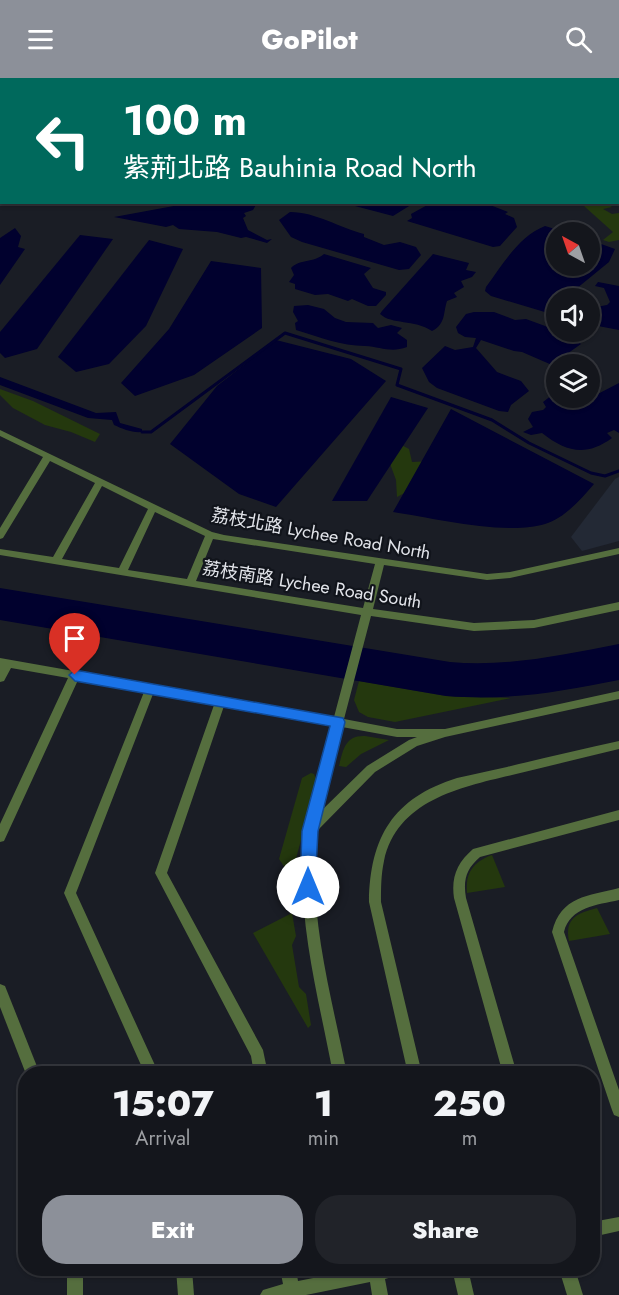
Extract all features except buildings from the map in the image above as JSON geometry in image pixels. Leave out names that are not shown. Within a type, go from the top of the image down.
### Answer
[{"type":"street","name":"荔枝北路 Lychee Road North","points":[[0,433],[210,535],[380,563],[487,577],[510,575],[619,551]]},
{"type":"street","points":[[0,536],[48,456]]},
{"type":"street","points":[[56,561],[100,481]]},
{"type":"street","points":[[122,572],[153,508]]},
{"type":"street","points":[[190,583],[210,535]]},
{"type":"street","name":"荔枝南路 Lychee Road South","points":[[0,552],[367,612],[474,627],[534,624],[619,606]]},
{"type":"street","points":[[339,1066],[309,906],[307,868],[310,831],[380,563]]},
{"type":"street","points":[[0,678],[4,663],[397,733],[445,733]]},
{"type":"street","points":[[0,837],[75,675]]},
{"type":"street","points":[[148,1066],[70,893],[150,688]]},
{"type":"street","points":[[310,831],[358,779],[384,759],[413,743],[445,733],[619,695]]},
{"type":"street","points":[[221,701],[161,873],[258,1055],[260,1066]]},
{"type":"street","points":[[413,1066],[375,902],[374,878],[378,856],[387,835],[400,817],[416,802],[436,791],[458,783],[619,745]]},
{"type":"street","points":[[508,1066],[460,898],[457,884],[459,872],[466,861],[477,852],[619,816]]},
{"type":"street","points":[[619,894],[570,908],[559,923],[558,932],[619,1110]]},
{"type":"street","points":[[0,990],[30,1066]]},
{"type":"street","points":[[600,1228],[619,1224]]},
{"type":"street","points":[[75,1276],[75,1295]]},
{"type":"street","points":[[185,1276],[186,1295]]},
{"type":"street","points":[[289,1276],[291,1293]]},
{"type":"street","points":[[268,1295],[291,1293],[357,1276]]},
{"type":"street","points":[[377,1276],[380,1295]]},
{"type":"street","points":[[462,1276],[466,1295]]},
{"type":"street","points":[[569,1276],[575,1295]]},
{"type":"shaded area","points":[[185,204],[256,204],[253,210],[244,213],[246,216],[243,218],[248,230],[267,240],[272,239],[267,243],[217,232],[179,229],[173,225],[166,227],[114,217]]},
{"type":"shaded area","points":[[355,204],[412,204],[393,216],[355,206]]},
{"type":"shaded area","points":[[429,204],[488,204],[508,212],[505,214],[514,218],[517,227],[500,246],[493,247],[407,221],[412,218],[411,214]]},
{"type":"shaded area","points":[[290,212],[319,217],[364,234],[364,237],[384,245],[400,242],[416,247],[421,255],[409,269],[399,270],[302,242],[291,237],[279,220]]},
{"type":"shaded area","points":[[546,226],[546,276],[592,276],[577,288],[546,288],[546,312],[491,296],[485,291],[512,252],[536,231]]},
{"type":"shaded area","points":[[15,228],[21,236],[18,247],[25,249],[0,285],[0,238]]},
{"type":"shaded area","points":[[80,235],[113,239],[37,349],[5,358],[0,353],[0,332]]},
{"type":"shaded area","points":[[149,240],[183,249],[146,326],[109,364],[76,372],[58,357]]},
{"type":"shaded area","points":[[600,244],[615,249],[609,262],[600,269]]},
{"type":"shaded area","points":[[324,254],[371,268],[364,274],[373,288],[386,292],[386,295],[376,306],[368,306],[352,299],[348,301],[328,294],[315,295],[295,289],[295,284],[289,282],[294,275],[291,268],[298,263],[316,259]]},
{"type":"shaded area","points":[[433,254],[469,263],[466,270],[476,272],[472,277],[461,281],[464,287],[454,293],[457,297],[447,301],[440,325],[432,331],[418,325],[391,320],[380,314],[382,311]]},
{"type":"shaded area","points":[[211,261],[261,268],[262,328],[194,375],[135,396],[121,383],[169,329]]},
{"type":"shaded area","points":[[598,282],[619,286],[619,330],[600,326],[600,306],[610,302],[604,288],[595,286]]},
{"type":"shaded area","points":[[308,305],[324,309],[335,318],[346,322],[373,323],[378,328],[391,325],[402,328],[397,333],[407,340],[407,347],[391,350],[347,344],[296,330],[295,323],[298,321],[293,312],[294,306]]},
{"type":"shaded area","points":[[494,312],[515,320],[526,319],[546,326],[546,342],[578,342],[581,344],[567,354],[546,354],[546,362],[522,352],[481,340],[476,348],[497,372],[521,381],[529,391],[511,405],[508,412],[499,411],[437,388],[429,382],[422,368],[445,346],[455,350],[473,347],[476,338],[465,337],[458,333],[456,327],[466,314]]},
{"type":"shaded area","points":[[276,340],[351,359],[386,381],[276,507],[239,494],[170,444],[217,386]]},
{"type":"shaded area","points":[[0,377],[96,413],[116,412],[120,423],[142,429],[142,432],[121,428],[114,425],[112,420],[88,418],[0,385]]},
{"type":"shaded area","points":[[619,383],[619,433],[614,430],[607,433],[612,438],[603,444],[585,450],[576,450],[559,444],[542,433],[531,435],[523,432],[533,427],[528,419],[532,412],[543,410],[546,407],[600,408],[600,393]]},
{"type":"shaded area","points":[[391,397],[428,408],[367,501],[332,501]]},
{"type":"shaded area","points":[[451,409],[594,484],[584,496],[559,517],[545,524],[529,527],[470,525],[393,512]]},
{"type":"shaded area","points":[[619,477],[619,541],[582,551],[571,537],[615,479]]},
{"type":"shaded area","points":[[0,588],[450,662],[514,661],[619,644],[619,680],[512,696],[446,696],[0,620]]},
{"type":"green space","points":[[608,204],[612,207],[603,209],[612,214],[619,213],[619,240],[609,242],[603,240],[613,232],[584,206]]},
{"type":"green space","points":[[0,389],[33,401],[100,434],[95,442],[45,425],[13,408],[0,395]]},
{"type":"green space","points":[[388,438],[409,449],[412,462],[433,461],[427,481],[397,497],[396,480],[385,450]]},
{"type":"green space","points":[[359,681],[446,696],[511,698],[395,722],[368,717],[359,712],[354,700]]},
{"type":"green space","points":[[358,736],[389,740],[361,754],[346,767],[339,766],[349,741]]},
{"type":"green space","points":[[311,773],[317,781],[291,877],[279,859],[302,778]]},
{"type":"green space","points":[[492,855],[505,887],[467,893],[467,880],[472,869],[480,861]]},
{"type":"green space","points":[[597,908],[610,934],[569,941],[569,927],[574,918]]},
{"type":"green space","points":[[292,913],[296,936],[292,945],[299,987],[306,994],[311,1025],[308,1028],[253,933]]},
{"type":"waterway","points":[[142,432],[151,432],[285,333],[401,369],[397,385],[492,420],[529,443],[591,473],[605,476],[619,471]]},
{"type":"route","points":[[75,675],[338,722],[310,831],[308,887]]}]
